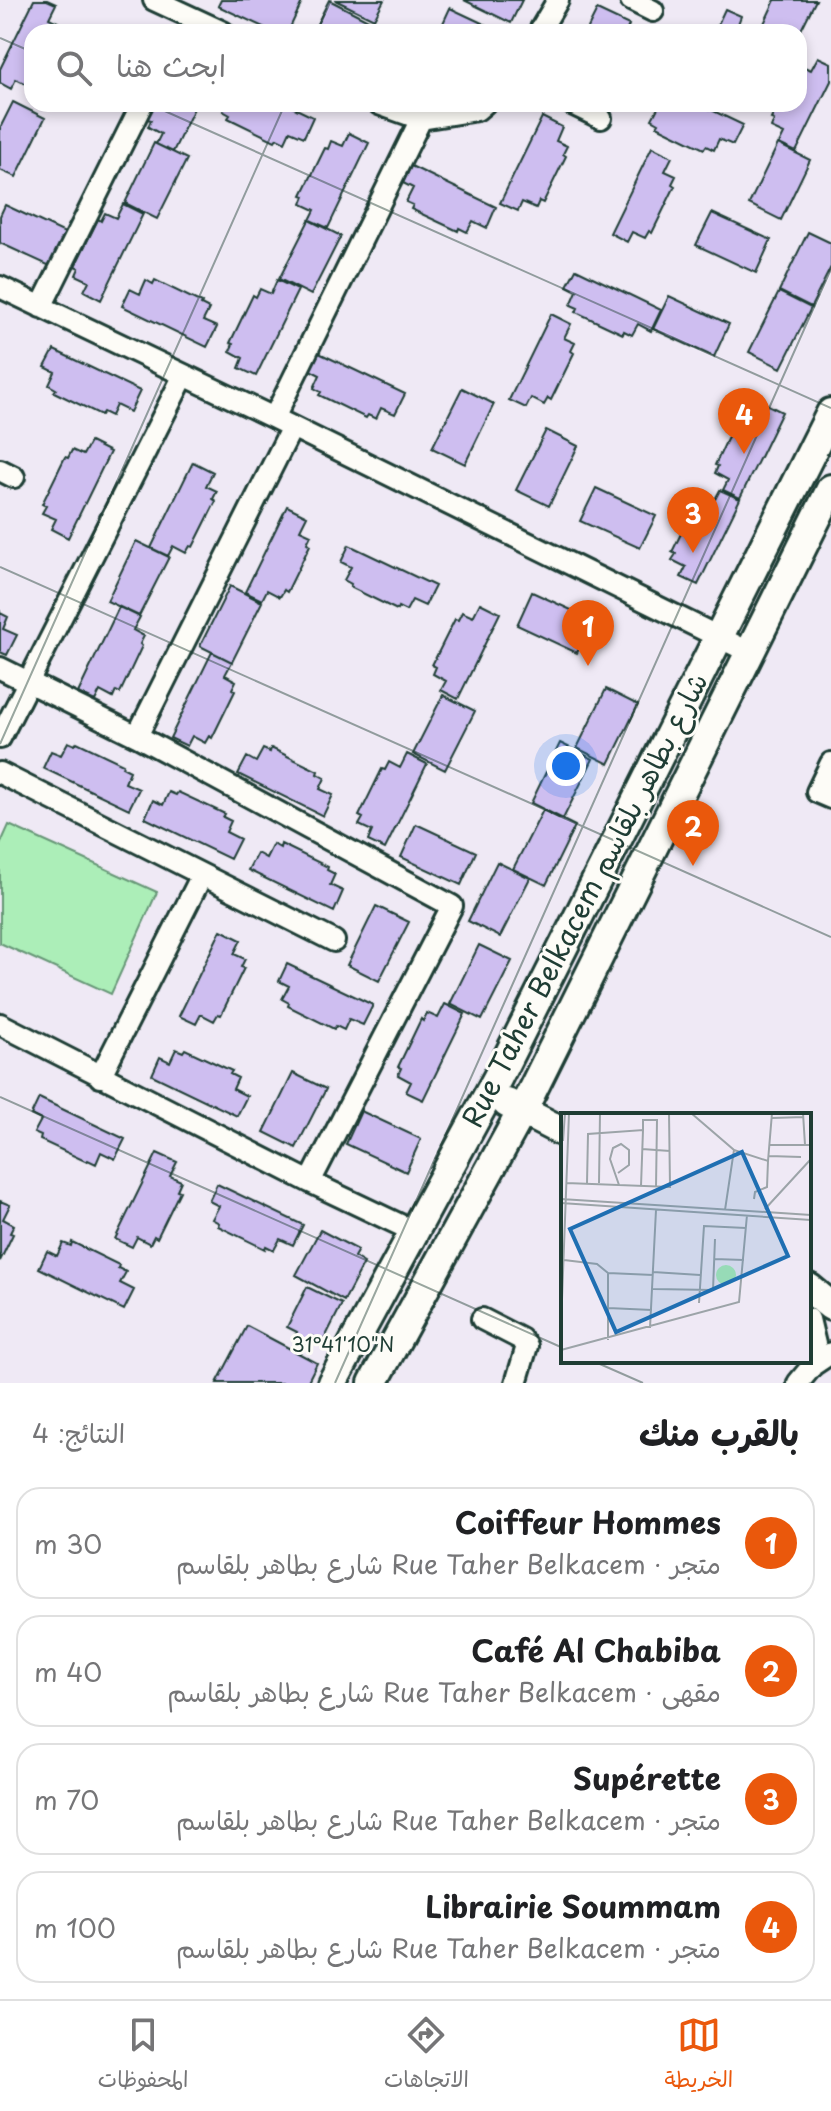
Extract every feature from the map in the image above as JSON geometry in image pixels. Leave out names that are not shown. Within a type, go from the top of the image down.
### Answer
[{"type":"main road","name":"Rue Taher Belkacem شارع بطاهر بلقاسم","points":[[332,1383],[489,1093],[831,413]]},
{"type":"main road","name":"Rue Taher Belkacem شارع بطاهر بلقاسم","points":[[381,1378],[522,1111],[831,489]]},
{"type":"main road","points":[[489,1093],[561,1131]]},
{"type":"main road","points":[[811,1290],[831,1306]]},
{"type":"street","points":[[154,0],[182,23]]},
{"type":"street","points":[[544,24],[558,0]]},
{"type":"street","points":[[631,0],[653,11]]},
{"type":"street","points":[[41,307],[138,112]]},
{"type":"street","points":[[401,112],[421,119],[465,112]]},
{"type":"street","points":[[589,112],[601,118]]},
{"type":"street","points":[[137,736],[421,119]]},
{"type":"street","points":[[0,287],[283,422],[749,652]]},
{"type":"street","points":[[0,738],[184,375]]},
{"type":"street","points":[[0,668],[137,736],[452,906],[310,1182]]},
{"type":"street","points":[[831,763],[817,792],[831,798]]},
{"type":"street","points":[[0,773],[334,941]]},
{"type":"street","points":[[100,1077],[202,875]]},
{"type":"street","points":[[0,1024],[100,1077],[413,1231]]},
{"type":"street","points":[[482,1319],[521,1339],[527,1346],[516,1383]]},
{"type":"street","points":[[798,1383],[825,1357],[811,1324]]},
{"type":"green space","points":[[9,825],[157,892],[111,994],[0,943],[0,845]]},
{"type":"building","points":[[34,0],[56,4],[49,18],[60,24],[24,24],[24,83],[16,79],[11,89],[0,83],[0,69]]},
{"type":"building","points":[[221,0],[303,0],[292,24],[257,24],[218,6]]},
{"type":"building","points":[[329,0],[376,24],[317,24]]},
{"type":"building","points":[[335,0],[384,0],[374,19]]},
{"type":"building","points":[[464,0],[522,0],[511,23]]},
{"type":"building","points":[[775,0],[816,0],[804,24],[764,24]]},
{"type":"building","points":[[450,8],[484,24],[443,24]]},
{"type":"building","points":[[725,9],[741,16],[738,24],[718,24]]},
{"type":"building","points":[[597,10],[627,24],[590,24]]},
{"type":"building","points":[[818,57],[831,63],[831,81],[796,152],[779,144],[784,134],[771,128],[774,120],[771,119],[774,112],[807,112],[807,68],[811,70]]},
{"type":"building","points":[[13,102],[24,108],[24,112],[33,112],[45,118],[16,177],[0,170],[0,128]]},
{"type":"building","points":[[150,112],[192,112],[173,152],[156,144],[161,134],[148,127],[151,120],[147,119]]},
{"type":"building","points":[[225,112],[303,112],[313,117],[304,137],[290,131],[285,142],[277,138],[275,141],[228,118],[230,115]]},
{"type":"building","points":[[656,112],[716,112],[743,125],[733,145],[719,139],[714,150],[706,146],[704,149],[657,126],[659,123],[652,119]]},
{"type":"building","points":[[542,117],[562,127],[556,141],[567,146],[563,154],[566,156],[543,203],[539,201],[536,208],[522,202],[518,211],[500,203]]},
{"type":"building","points":[[349,133],[369,143],[328,228],[310,220],[315,210],[302,204],[305,196],[302,195],[325,148],[328,149],[331,141],[343,146]]},
{"type":"building","points":[[154,143],[187,159],[157,219],[125,203]]},
{"type":"building","points":[[778,144],[810,160],[781,220],[749,204]]},
{"type":"building","points":[[652,147],[672,157],[665,171],[676,176],[672,184],[675,186],[652,233],[649,231],[645,238],[632,232],[627,242],[610,233]]},
{"type":"building","points":[[411,166],[496,207],[487,228],[473,221],[467,232],[459,228],[458,231],[411,209],[413,205],[406,202],[413,188],[403,183]]},
{"type":"building","points":[[123,204],[143,214],[101,300],[84,291],[89,281],[76,275],[79,268],[75,266],[98,219],[101,221],[105,213],[116,218]]},
{"type":"building","points":[[5,205],[65,233],[50,266],[0,243],[0,216]]},
{"type":"building","points":[[712,213],[771,240],[756,273],[696,245]]},
{"type":"building","points":[[309,220],[341,236],[311,295],[279,279]]},
{"type":"building","points":[[808,232],[831,243],[831,267],[811,307],[779,291]]},
{"type":"building","points":[[576,269],[661,310],[651,331],[638,324],[632,335],[624,331],[623,334],[576,312],[578,308],[571,305],[577,291],[567,286]]},
{"type":"building","points":[[146,280],[153,284],[155,280],[209,309],[203,321],[217,327],[207,347],[122,306],[130,289],[140,294]]},
{"type":"building","points":[[277,280],[298,290],[256,376],[239,368],[243,358],[230,351],[233,344],[230,343],[253,295],[256,297],[260,289],[271,294]]},
{"type":"building","points":[[779,292],[811,308],[781,368],[749,352]]},
{"type":"building","points":[[669,296],[729,324],[714,357],[653,329]]},
{"type":"building","points":[[551,314],[571,324],[564,338],[575,343],[571,351],[574,353],[551,400],[548,398],[544,405],[531,398],[526,408],[509,400]]},
{"type":"building","points":[[54,350],[140,391],[130,412],[116,405],[111,416],[103,412],[101,415],[54,392],[56,389],[49,385],[55,372],[45,367]]},
{"type":"building","points":[[319,353],[405,394],[395,414],[381,408],[376,419],[368,415],[366,418],[319,395],[321,392],[314,388],[320,375],[310,370]]},
{"type":"building","points":[[462,388],[494,404],[465,464],[432,448]]},
{"type":"building","points":[[762,402],[782,412],[740,498],[723,490],[728,480],[715,473],[718,466],[715,465],[737,418],[740,419],[744,411],[755,416]]},
{"type":"building","points":[[546,430],[578,446],[549,506],[516,490]]},
{"type":"building","points":[[90,442],[110,452],[68,538],[51,529],[56,519],[42,513],[46,506],[42,504],[65,457],[68,458],[72,450],[83,455]]},
{"type":"building","points":[[193,462],[213,472],[206,486],[217,491],[213,499],[216,501],[193,547],[190,546],[186,553],[173,546],[168,556],[151,548]]},
{"type":"building","points":[[596,488],[656,516],[640,548],[580,521]]},
{"type":"building","points":[[720,490],[740,499],[698,585],[681,577],[686,567],[672,560],[676,554],[672,552],[695,505],[698,506],[702,498],[713,503]]},
{"type":"building","points":[[287,506],[307,516],[300,530],[311,535],[307,543],[310,545],[287,592],[284,590],[280,597],[267,590],[262,600],[245,592]]},
{"type":"building","points":[[136,541],[169,557],[139,616],[107,601]]},
{"type":"building","points":[[349,545],[435,586],[425,606],[412,600],[406,611],[398,607],[397,610],[350,587],[351,584],[344,580],[351,567],[341,562]]},
{"type":"building","points":[[230,586],[262,602],[232,662],[200,646]]},
{"type":"building","points":[[532,592],[593,620],[577,653],[517,625]]},
{"type":"building","points":[[480,603],[500,613],[458,699],[441,690],[446,681],[433,674],[436,667],[432,665],[455,619],[458,620],[462,612],[473,617]]},
{"type":"building","points":[[119,607],[140,617],[133,630],[144,636],[142,646],[120,693],[116,691],[113,698],[100,691],[95,701],[78,693]]},
{"type":"building","points":[[0,613],[8,617],[3,629],[17,635],[7,655],[0,652]]},
{"type":"building","points":[[212,652],[232,662],[225,675],[236,681],[232,689],[235,691],[212,738],[209,736],[205,743],[192,736],[187,746],[170,738]]},
{"type":"building","points":[[606,689],[638,705],[609,764],[577,748]]},
{"type":"building","points":[[443,695],[475,711],[445,770],[413,754]]},
{"type":"building","points":[[68,742],[75,745],[77,742],[123,764],[122,767],[130,771],[125,783],[139,789],[129,809],[43,768],[51,751],[61,755]]},
{"type":"building","points":[[560,743],[593,759],[563,819],[531,803]]},
{"type":"building","points":[[271,748],[318,771],[317,774],[325,778],[320,789],[333,795],[323,816],[238,774],[247,757],[256,762],[263,749],[270,752]]},
{"type":"building","points":[[407,754],[427,764],[385,849],[368,841],[372,831],[359,825],[363,818],[359,816],[382,769],[385,770],[389,762],[400,768]]},
{"type":"building","points":[[169,792],[176,795],[178,792],[225,814],[223,817],[231,821],[226,832],[240,839],[230,859],[145,818],[153,800],[163,805]]},
{"type":"building","points":[[543,810],[575,826],[546,885],[513,869]]},
{"type":"building","points":[[416,824],[476,852],[461,885],[401,857]]},
{"type":"building","points":[[273,844],[280,848],[281,844],[328,867],[327,870],[335,874],[330,885],[343,891],[334,912],[248,870],[257,853],[266,858]]},
{"type":"building","points":[[497,862],[530,878],[500,937],[468,921]]},
{"type":"building","points":[[376,906],[409,922],[379,981],[347,965]]},
{"type":"building","points":[[221,930],[241,940],[234,954],[245,959],[241,967],[244,968],[221,1015],[218,1014],[214,1021],[201,1014],[196,1024],[179,1016]]},
{"type":"building","points":[[479,945],[512,961],[482,1020],[450,1004]]},
{"type":"building","points":[[287,964],[373,1005],[363,1025],[349,1019],[344,1030],[336,1026],[334,1029],[288,1006],[289,1003],[282,999],[289,986],[279,981]]},
{"type":"building","points":[[445,1004],[465,1014],[423,1100],[406,1092],[411,1082],[398,1075],[401,1068],[398,1067],[421,1019],[423,1021],[427,1013],[438,1018]]},
{"type":"building","points":[[176,1049],[183,1052],[185,1049],[232,1071],[230,1074],[238,1078],[233,1089],[247,1096],[237,1116],[152,1075],[160,1057],[170,1062]]},
{"type":"building","points":[[293,1073],[326,1089],[296,1148],[264,1132]]},
{"type":"building","points":[[39,1098],[125,1139],[115,1159],[101,1152],[96,1164],[87,1162],[40,1140],[41,1136],[34,1133],[41,1120],[31,1115]]},
{"type":"building","points":[[361,1111],[421,1139],[406,1172],[346,1144]]},
{"type":"building","points":[[157,1153],[177,1162],[170,1176],[181,1181],[177,1190],[180,1191],[157,1238],[154,1236],[150,1244],[137,1237],[132,1247],[115,1239]]},
{"type":"building","points":[[217,1184],[303,1225],[293,1245],[280,1239],[274,1250],[266,1246],[265,1249],[218,1226],[219,1223],[212,1219],[219,1206],[209,1201]]},
{"type":"building","points":[[0,1201],[10,1205],[3,1219],[14,1225],[0,1261]]},
{"type":"building","points":[[320,1230],[358,1250],[354,1257],[364,1263],[344,1301],[296,1275]]},
{"type":"building","points":[[72,1242],[119,1265],[118,1268],[126,1272],[120,1283],[134,1290],[124,1310],[39,1268],[47,1251],[57,1256],[63,1243],[71,1246]]},
{"type":"building","points":[[307,1287],[342,1304],[323,1342],[312,1336],[308,1344],[294,1337],[297,1332],[287,1327]]},
{"type":"building","points":[[247,1326],[317,1363],[307,1383],[217,1383]]},
{"type":"place","name":"Librairie Soummam","points":[[744,454]]},
{"type":"place","name":"Supérette","points":[[693,553]]},
{"type":"place","name":"Coiffeur Hommes","points":[[588,666]]},
{"type":"place","name":"Café Al Chabiba","points":[[693,866]]}]
